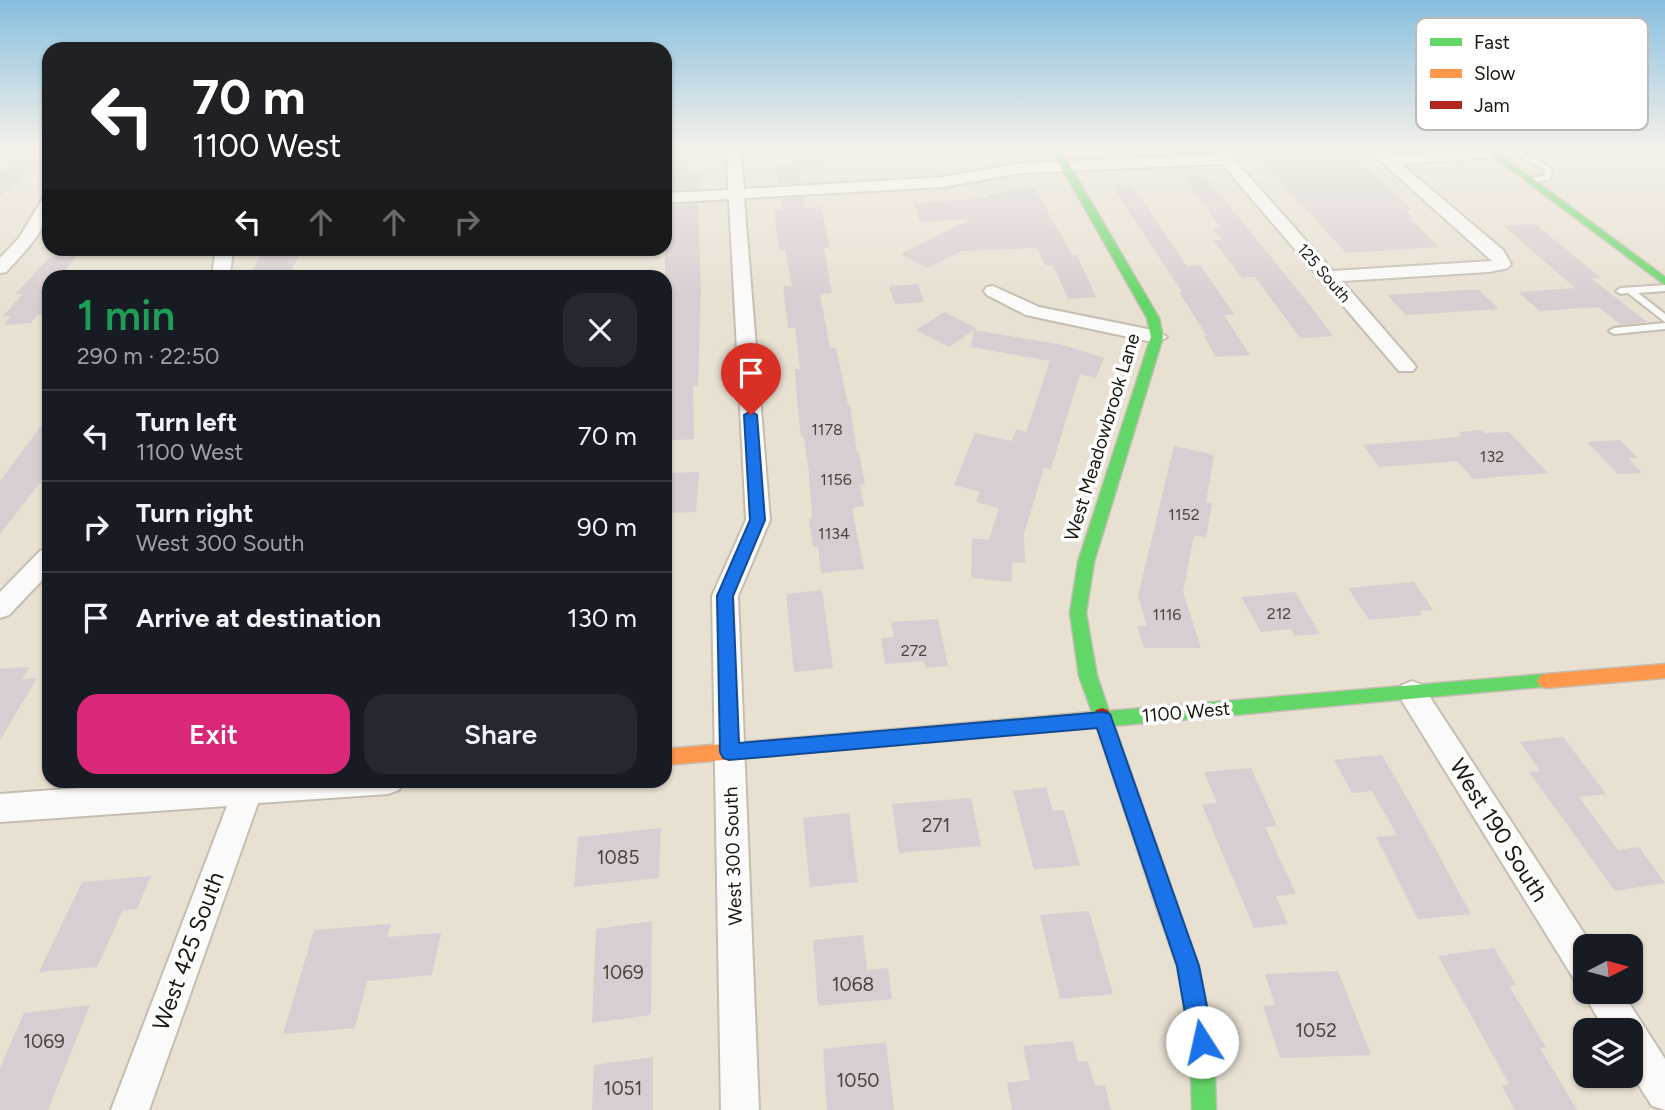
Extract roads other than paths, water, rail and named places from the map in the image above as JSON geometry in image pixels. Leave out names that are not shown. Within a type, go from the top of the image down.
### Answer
[{"type":"street","name":"West 300 South","points":[[736,199],[758,520],[725,596],[740,1110]]},
{"type":"street","name":"West Meadowbrook Lane","points":[[1084,199],[1153,318],[1157,337],[1086,562],[1078,613],[1086,669],[1188,966],[1202,1042],[1204,1110]]},
{"type":"street","name":"125 South","points":[[1260,199],[1406,367]]},
{"type":"street","points":[[1328,277],[1502,264],[1497,254],[1433,199]]},
{"type":"street","points":[[1555,199],[1665,282]]},
{"type":"street","points":[[0,268],[26,241],[42,214]]},
{"type":"street","points":[[993,291],[1033,311],[1157,337]]},
{"type":"street","points":[[0,608],[42,564]]},
{"type":"street","name":"1100 West","points":[[672,756],[1665,671]]},
{"type":"street","name":"West 190 South","points":[[1412,693],[1573,947]]},
{"type":"street","points":[[0,808],[294,788]]},
{"type":"street","name":"West 425 South","points":[[130,1110],[247,792]]},
{"type":"street","points":[[1643,1058],[1665,1093]]},
{"type":"lane","points":[[1665,288],[1626,291],[1665,319]]},
{"type":"lane","points":[[1614,331],[1665,326]]}]
